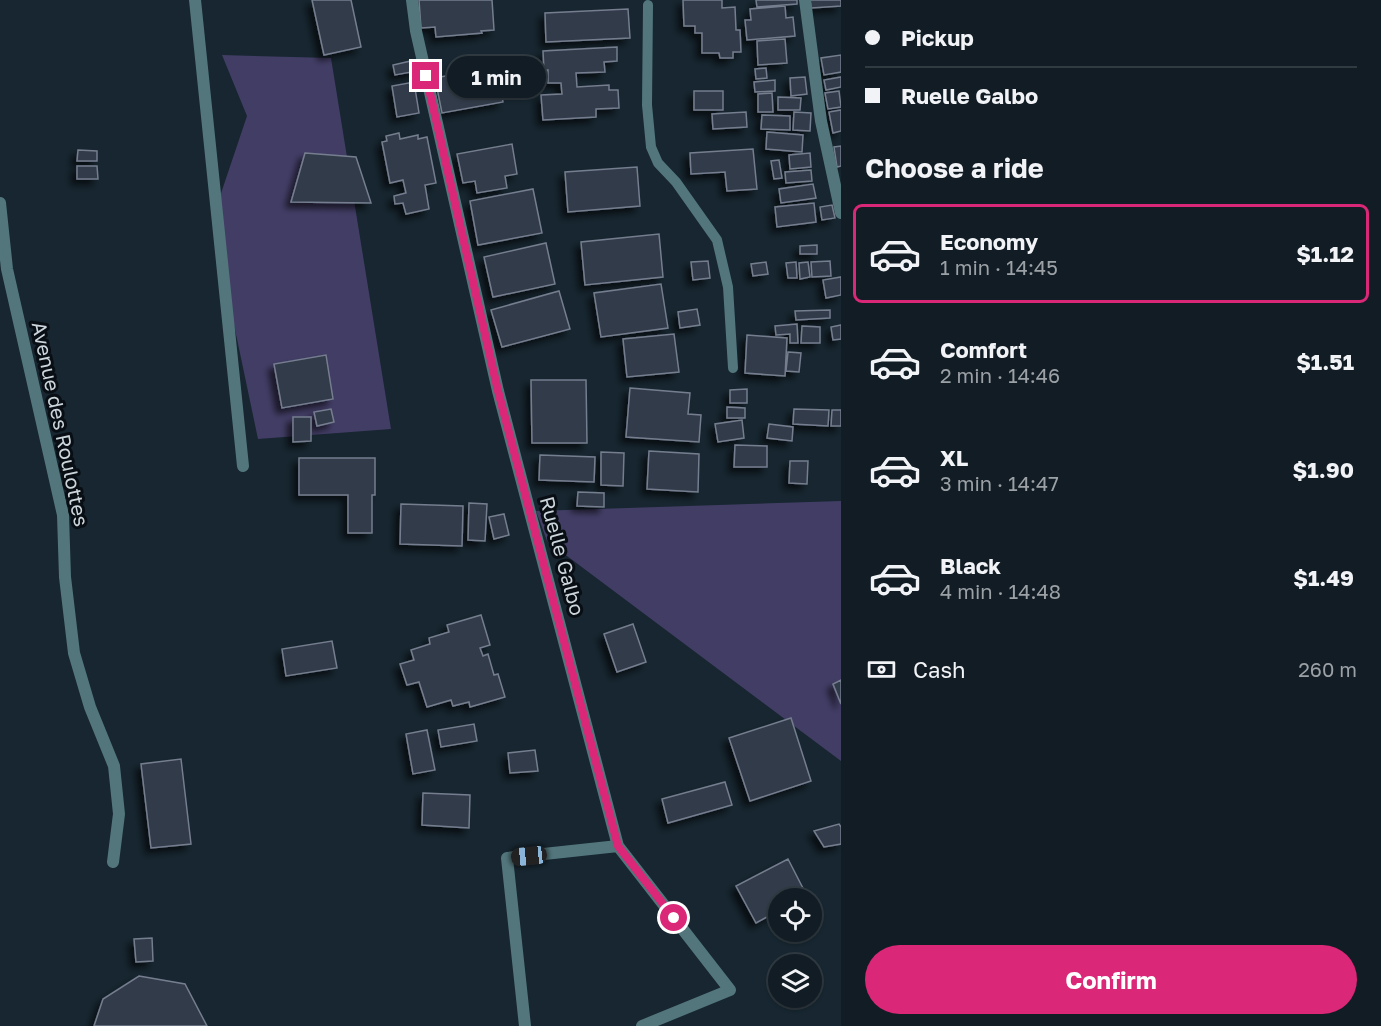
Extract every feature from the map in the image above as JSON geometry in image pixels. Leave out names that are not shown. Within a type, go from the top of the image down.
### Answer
[{"type":"street","points":[[195,0],[243,466]]},
{"type":"street","name":"Ruelle Galbo","points":[[412,0],[418,42],[498,391],[618,846]]},
{"type":"street","points":[[805,0],[821,121],[841,213]]},
{"type":"street","name":"Avenue des Roulottes","points":[[0,202],[7,269],[63,515],[64,577],[74,653],[90,707],[114,766],[119,814],[113,862]]},
{"type":"street","points":[[525,1026],[507,858],[618,846],[730,990],[642,1026]]},
{"type":"lane","points":[[648,5],[647,105],[651,147],[658,163],[676,182],[717,240],[728,287],[733,368]]},
{"type":"shaded area","points":[[222,55],[331,58],[391,429],[258,439],[212,220],[247,116]]},
{"type":"shaded area","points":[[841,501],[841,761],[547,541],[536,511]]},
{"type":"building","points":[[312,0],[351,0],[361,47],[324,55]]},
{"type":"building","points":[[419,0],[492,0],[494,30],[436,37],[435,27],[421,28]]},
{"type":"building","points":[[683,0],[722,0],[722,8],[735,7],[736,30],[740,30],[741,52],[733,52],[733,58],[720,58],[719,53],[702,53],[702,33],[695,33],[695,26],[684,26]]},
{"type":"building","points":[[756,0],[797,0],[797,4],[757,7]]},
{"type":"building","points":[[810,0],[841,0],[841,6],[811,8]]},
{"type":"building","points":[[785,6],[786,18],[793,17],[795,36],[747,40],[745,20],[751,20],[750,9]]},
{"type":"building","points":[[628,9],[630,38],[546,42],[545,13]]},
{"type":"building","points":[[785,39],[787,63],[758,65],[757,41]]},
{"type":"building","points":[[617,47],[617,61],[604,62],[605,72],[576,73],[577,87],[609,85],[609,90],[618,90],[619,108],[596,109],[596,117],[543,120],[541,95],[562,94],[561,83],[548,83],[548,70],[544,70],[543,51]]},
{"type":"building","points":[[841,55],[841,72],[824,75],[821,58]]},
{"type":"building","points":[[486,58],[488,68],[496,66],[503,102],[442,113],[435,78],[456,74],[454,64]]},
{"type":"building","points":[[415,60],[417,71],[395,75],[393,65]]},
{"type":"building","points":[[766,68],[767,78],[756,79],[755,69]]},
{"type":"building","points":[[805,77],[807,94],[791,96],[790,78]]},
{"type":"building","points":[[841,77],[841,87],[826,90],[824,80]]},
{"type":"building","points":[[775,80],[775,91],[755,92],[754,82]]},
{"type":"building","points":[[414,82],[419,113],[397,117],[392,86]]},
{"type":"building","points":[[694,91],[723,91],[723,110],[694,110]]},
{"type":"building","points":[[839,91],[841,107],[828,109],[825,93]]},
{"type":"building","points":[[772,93],[773,112],[758,112],[758,94]]},
{"type":"building","points":[[778,97],[801,98],[800,110],[778,110]]},
{"type":"building","points":[[841,110],[841,131],[833,133],[829,112]]},
{"type":"building","points":[[746,112],[747,127],[713,129],[712,114]]},
{"type":"building","points":[[794,112],[811,113],[810,131],[793,130]]},
{"type":"building","points":[[762,115],[790,116],[790,130],[761,129]]},
{"type":"building","points":[[767,132],[803,135],[802,152],[766,149]]},
{"type":"building","points":[[399,133],[400,139],[418,135],[418,139],[427,137],[436,183],[425,185],[429,209],[406,214],[403,203],[395,204],[394,196],[406,193],[403,180],[390,183],[382,142],[387,141],[386,136]]},
{"type":"building","points":[[512,144],[517,174],[505,176],[507,188],[477,193],[475,181],[463,183],[457,154]]},
{"type":"building","points":[[841,146],[841,166],[837,167],[834,147]]},
{"type":"building","points":[[753,149],[757,189],[727,191],[725,172],[691,174],[690,153]]},
{"type":"building","points":[[78,150],[97,151],[97,161],[77,161]]},
{"type":"building","points":[[305,153],[356,157],[371,203],[291,202]]},
{"type":"building","points":[[810,153],[811,167],[790,169],[789,155]]},
{"type":"building","points":[[779,160],[782,178],[774,179],[771,161]]},
{"type":"building","points":[[77,166],[97,166],[98,179],[77,179]]},
{"type":"building","points":[[637,167],[640,206],[568,212],[565,172]]},
{"type":"building","points":[[811,170],[812,181],[786,183],[785,172]]},
{"type":"building","points":[[813,184],[816,198],[781,203],[779,189]]},
{"type":"building","points":[[533,189],[542,233],[478,245],[470,201]]},
{"type":"building","points":[[814,203],[816,222],[777,227],[775,207]]},
{"type":"building","points":[[832,205],[835,218],[822,220],[820,207]]},
{"type":"building","points":[[659,234],[663,277],[585,285],[581,242]]},
{"type":"building","points":[[546,243],[555,284],[493,297],[484,257]]},
{"type":"building","points":[[817,245],[817,254],[800,254],[800,246]]},
{"type":"building","points":[[708,261],[710,278],[693,280],[691,262]]},
{"type":"building","points":[[830,261],[831,276],[812,277],[811,262]]},
{"type":"building","points":[[766,262],[768,274],[753,276],[751,264]]},
{"type":"building","points":[[796,262],[797,278],[788,278],[786,263]]},
{"type":"building","points":[[808,262],[810,277],[800,279],[799,263]]},
{"type":"building","points":[[841,277],[841,295],[826,298],[823,280]]},
{"type":"building","points":[[661,284],[668,328],[601,337],[594,293]]},
{"type":"building","points":[[559,291],[570,329],[502,347],[491,310]]},
{"type":"building","points":[[697,309],[700,325],[680,328],[678,312]]},
{"type":"building","points":[[830,310],[830,318],[796,320],[795,311]]},
{"type":"building","points":[[797,324],[798,343],[790,343],[790,334],[776,335],[775,326]]},
{"type":"building","points":[[841,325],[841,339],[833,340],[831,327]]},
{"type":"building","points":[[802,326],[820,327],[820,343],[801,343]]},
{"type":"building","points":[[674,334],[679,372],[627,377],[623,339]]},
{"type":"building","points":[[747,335],[787,338],[785,376],[745,373]]},
{"type":"building","points":[[788,352],[801,353],[799,372],[786,371]]},
{"type":"building","points":[[326,355],[333,399],[282,408],[274,364]]},
{"type":"building","points":[[531,380],[586,380],[587,443],[532,443]]},
{"type":"building","points":[[630,388],[690,393],[688,414],[701,415],[699,442],[626,437]]},
{"type":"building","points":[[747,389],[747,403],[730,403],[730,390]]},
{"type":"building","points":[[727,407],[745,408],[745,418],[727,418]]},
{"type":"building","points":[[331,409],[334,422],[317,426],[314,412]]},
{"type":"building","points":[[794,409],[829,410],[828,426],[793,424]]},
{"type":"building","points":[[832,410],[841,410],[841,426],[831,426]]},
{"type":"building","points":[[293,417],[311,417],[311,441],[293,442]]},
{"type":"building","points":[[742,420],[744,438],[718,442],[715,424]]},
{"type":"building","points":[[769,424],[793,427],[792,441],[767,438]]},
{"type":"building","points":[[735,445],[767,446],[767,467],[734,467]]},
{"type":"building","points":[[649,451],[699,454],[698,492],[647,489]]},
{"type":"building","points":[[601,452],[624,453],[623,486],[601,485]]},
{"type":"building","points":[[540,455],[595,457],[594,482],[539,480]]},
{"type":"building","points":[[299,458],[375,458],[372,533],[348,533],[348,495],[299,495]]},
{"type":"building","points":[[790,461],[808,461],[807,484],[789,483]]},
{"type":"building","points":[[578,492],[604,493],[604,507],[577,506]]},
{"type":"building","points":[[469,503],[487,504],[485,541],[468,540]]},
{"type":"building","points":[[401,504],[463,506],[462,546],[400,544]]},
{"type":"building","points":[[504,514],[509,535],[494,539],[489,517]]},
{"type":"building","points":[[481,615],[490,645],[480,648],[483,656],[488,654],[494,675],[498,674],[505,697],[470,707],[469,702],[453,706],[451,700],[427,707],[419,682],[407,685],[400,664],[414,660],[411,650],[430,644],[429,638],[449,632],[447,625]]},
{"type":"building","points":[[633,624],[646,662],[617,672],[604,634]]},
{"type":"building","points":[[332,641],[337,668],[286,676],[282,649]]},
{"type":"building","points":[[841,680],[841,704],[833,684]]},
{"type":"building","points":[[791,718],[811,781],[750,801],[729,738]]},
{"type":"building","points":[[474,724],[477,741],[441,747],[438,730]]},
{"type":"building","points":[[427,730],[435,770],[413,774],[406,734]]},
{"type":"building","points":[[535,750],[538,771],[510,773],[508,753]]},
{"type":"building","points":[[181,759],[191,844],[151,848],[141,764]]},
{"type":"building","points":[[725,782],[732,805],[668,823],[662,799]]},
{"type":"building","points":[[423,793],[470,795],[469,828],[422,825]]},
{"type":"building","points":[[839,824],[841,844],[824,847],[814,831]]},
{"type":"building","points":[[788,859],[803,888],[768,888],[768,916],[756,923],[736,886]]},
{"type":"building","points":[[152,938],[153,961],[136,962],[134,939]]},
{"type":"building","points":[[139,976],[185,984],[207,1026],[94,1026],[103,999]]},
{"type":"route","points":[[426,76],[498,391],[618,846],[674,918]]}]
